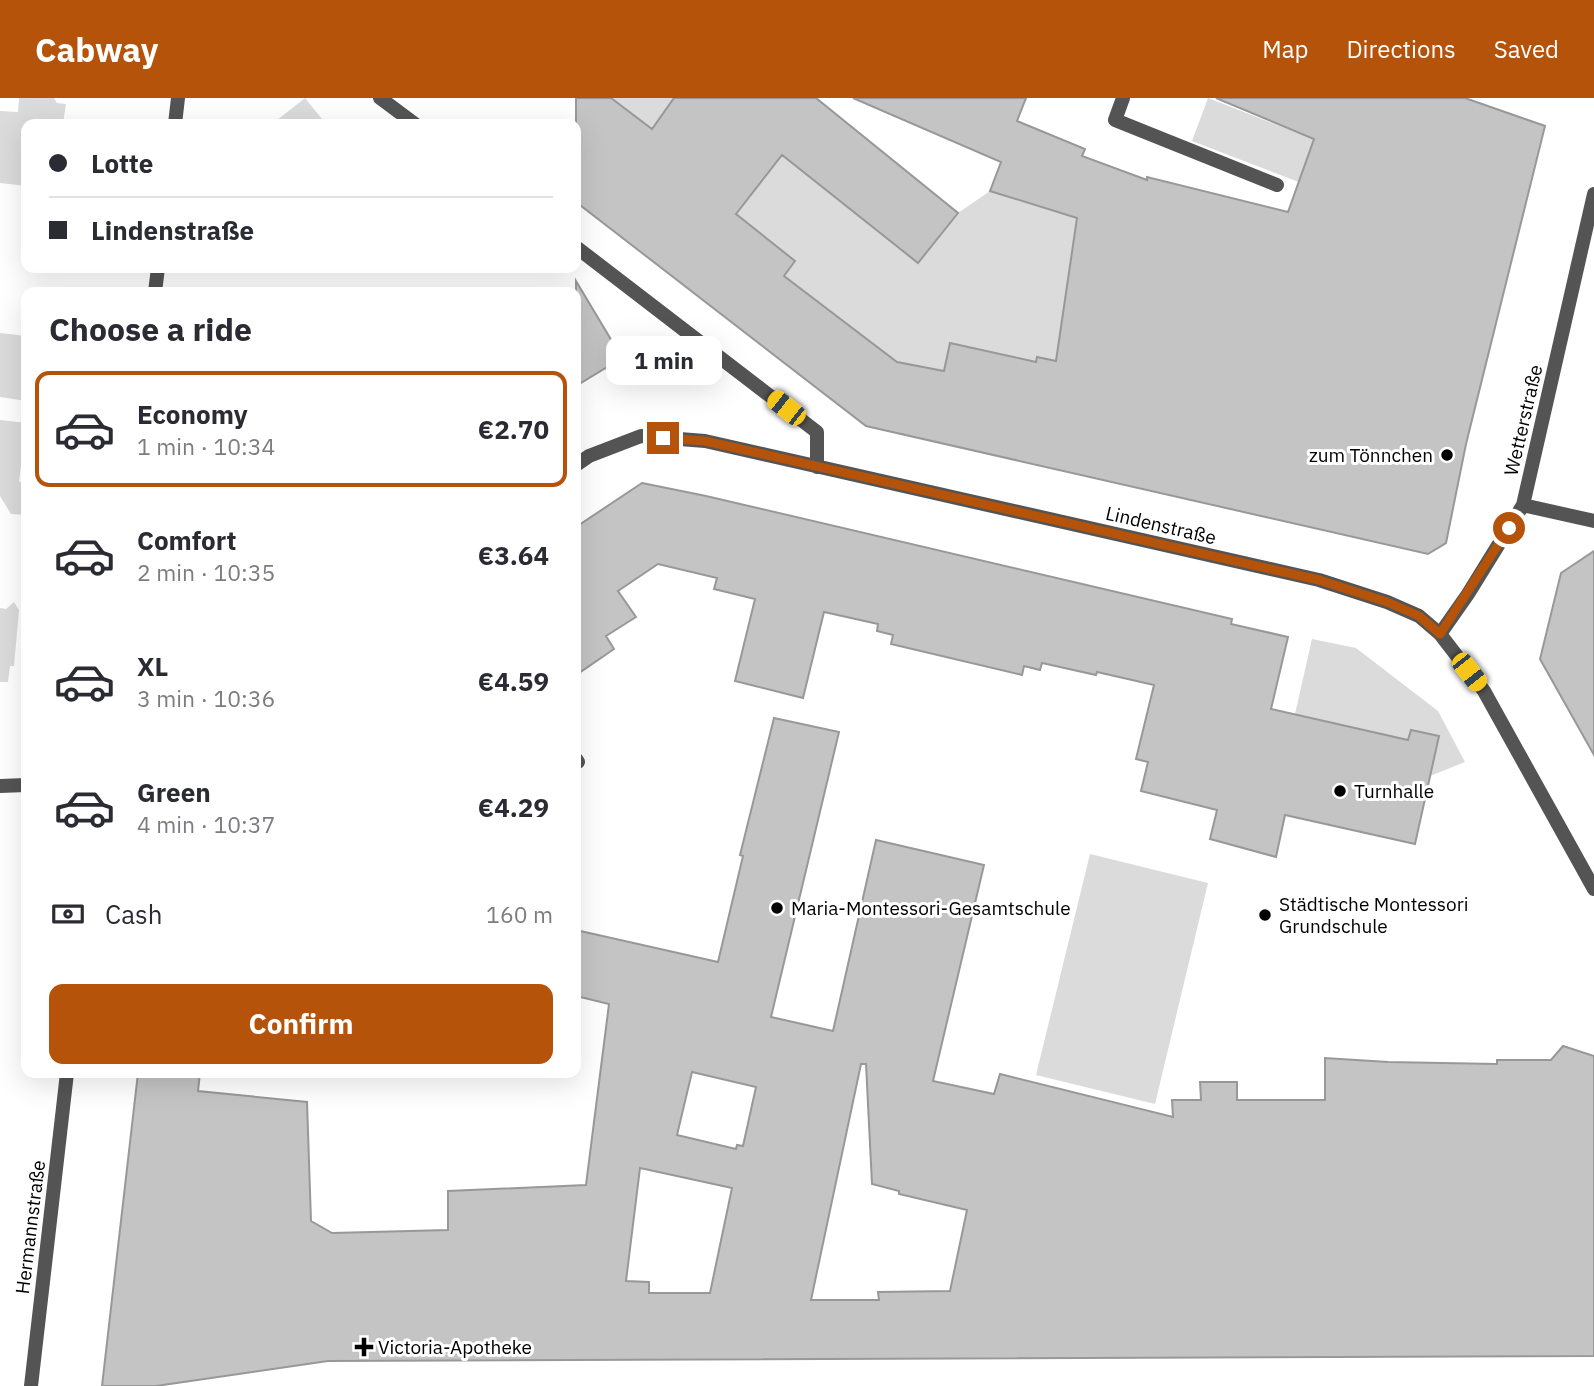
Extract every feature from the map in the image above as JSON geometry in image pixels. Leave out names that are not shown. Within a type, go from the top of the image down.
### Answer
[{"type":"street","points":[[176,119],[178,98]]},
{"type":"street","points":[[380,98],[408,119]]},
{"type":"street","points":[[1123,98],[1115,120],[1277,185]]},
{"type":"street","name":"Wetterstraße","points":[[1440,634],[1523,505],[1594,194]]},
{"type":"street","points":[[581,251],[817,432],[817,467]]},
{"type":"street","name":"Lindenstraße","points":[[581,462],[642,436],[705,441],[1319,580],[1387,602],[1419,616],[1440,634],[1484,691],[1594,889]]},
{"type":"street","points":[[1523,505],[1594,521]]},
{"type":"street","points":[[0,786],[21,785]]},
{"type":"street","name":"Hermannstraße","points":[[31,1386],[66,1078]]},
{"type":"shaded area","points":[[19,98],[54,98],[57,103],[66,104],[64,119],[21,119],[21,185],[0,183],[0,111],[18,112]]},
{"type":"shaded area","points":[[305,98],[322,119],[278,119]]},
{"type":"shaded area","points":[[611,98],[674,98],[641,143],[612,121],[623,107]]},
{"type":"shaded area","points":[[1208,98],[1326,144],[1309,186],[1192,141]]},
{"type":"shaded area","points":[[782,155],[918,262],[958,213],[990,191],[1060,213],[1078,213],[1056,361],[1038,357],[1036,362],[951,343],[944,371],[892,361],[784,276],[795,261],[736,214]]},
{"type":"shaded area","points":[[0,333],[21,335],[21,400],[0,397]]},
{"type":"shaded area","points":[[0,420],[21,422],[21,515],[11,514],[0,496]]},
{"type":"shaded area","points":[[14,602],[19,610],[14,666],[10,666],[8,682],[0,682],[0,608],[6,609]]},
{"type":"shaded area","points":[[1312,639],[1356,648],[1438,711],[1465,762],[1430,776],[1439,736],[1411,730],[1408,740],[1295,714]]},
{"type":"shaded area","points":[[1090,854],[1208,883],[1155,1104],[1036,1075]]},
{"type":"building","points":[[576,98],[611,98],[652,129],[674,98],[816,98],[958,213],[918,263],[782,155],[736,214],[795,261],[784,276],[897,362],[944,371],[950,343],[1036,362],[1037,357],[1056,361],[1077,218],[990,191],[1001,162],[853,98],[1026,98],[1017,121],[1085,149],[1082,156],[1147,180],[1147,177],[1288,212],[1314,139],[1216,98],[1465,98],[1545,126],[1466,444],[1446,543],[1428,554],[866,426],[581,206],[581,119],[576,119]]},
{"type":"building","points":[[581,289],[622,358],[581,383]]},
{"type":"building","points":[[642,483],[1232,619],[1231,624],[1288,637],[1271,709],[1408,740],[1411,730],[1439,736],[1415,844],[1285,815],[1276,857],[1210,839],[1217,810],[1141,791],[1148,762],[1136,759],[1154,685],[1042,663],[1040,670],[1024,666],[1022,675],[891,644],[893,635],[877,631],[878,624],[824,612],[803,698],[735,681],[755,599],[714,589],[717,578],[658,564],[618,591],[636,617],[606,636],[614,649],[581,672],[581,524]]},
{"type":"building","points":[[1594,551],[1594,755],[1540,659],[1561,573]]},
{"type":"building","points":[[774,718],[839,732],[771,1017],[833,1031],[876,840],[984,865],[933,1081],[994,1094],[1000,1074],[1173,1117],[1172,1100],[1201,1100],[1200,1082],[1237,1082],[1237,1100],[1325,1100],[1325,1058],[1497,1064],[1497,1060],[1551,1060],[1563,1046],[1594,1056],[1594,1356],[328,1361],[156,1386],[102,1386],[137,1078],[199,1078],[198,1091],[307,1102],[311,1221],[332,1233],[448,1230],[448,1191],[586,1185],[609,1004],[581,997],[581,931],[718,962],[743,856],[740,855]],"holes":[[[861,1064],[866,1064],[872,1184],[899,1191],[899,1194],[967,1210],[950,1291],[878,1292],[879,1300],[811,1300]],[[692,1072],[756,1087],[743,1146],[737,1145],[736,1149],[677,1135]],[[640,1168],[732,1188],[710,1293],[649,1293],[649,1282],[626,1281]]]},
{"type":"place","name":"zum Tönnchen","points":[[1447,455]]},
{"type":"place","name":"Turnhalle","points":[[1340,791]]},
{"type":"place","name":"Maria-Montessori-Gesamtschule","points":[[777,908]]},
{"type":"place","name":"Städtische Montessori Grundschule","points":[[1265,915]]},
{"type":"place","name":"Victoria-Apotheke","points":[[364,1347]]},
{"type":"route","points":[[663,438],[705,441],[1319,580],[1387,602],[1419,616],[1440,634],[1509,528]]}]
